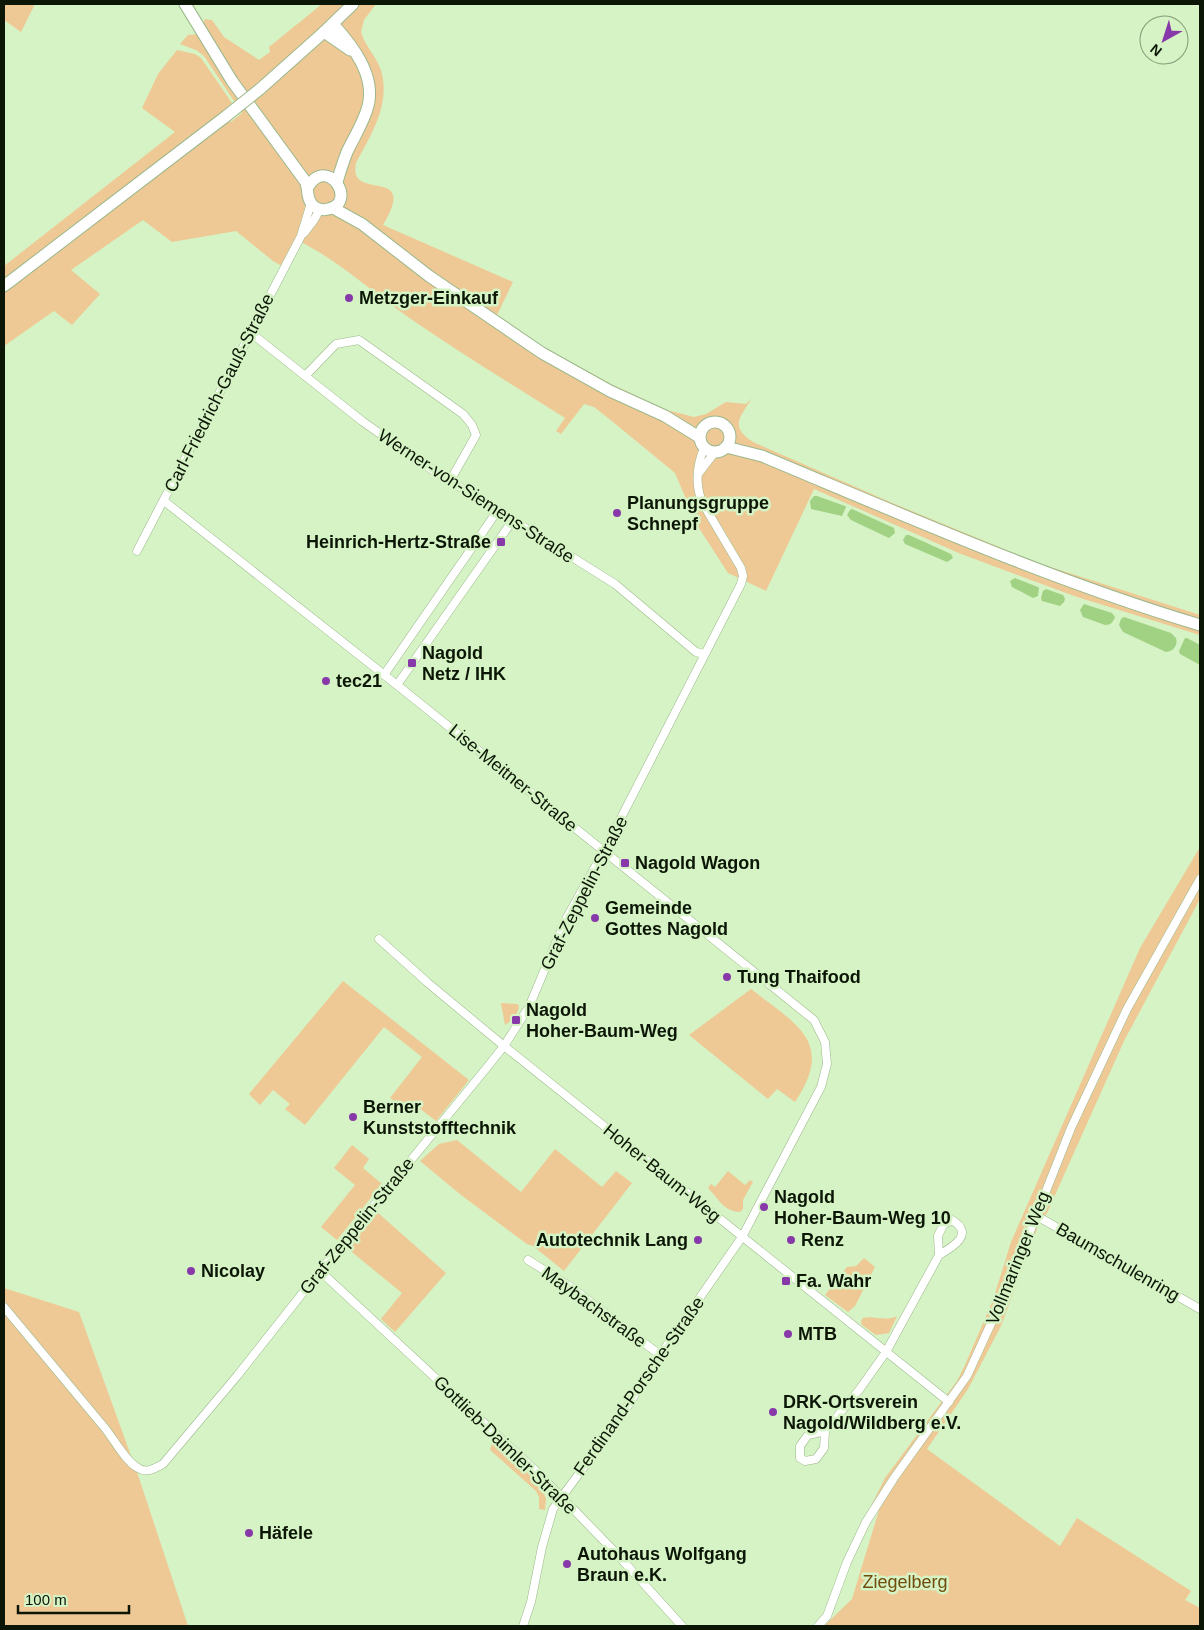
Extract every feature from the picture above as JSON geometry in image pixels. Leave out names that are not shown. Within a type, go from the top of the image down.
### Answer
[{"type":"street","points":[[185,4],[271,136],[292,160],[322,181],[341,191],[336,204]]},
{"type":"street","points":[[4,286],[260,89],[353,4]]},
{"type":"street","points":[[333,24],[345,37],[363,65],[370,91],[368,105],[346,155],[308,198],[315,206],[336,204],[430,276],[542,353],[610,391],[664,416],[706,445],[719,451],[728,442],[727,428],[720,422],[711,422],[704,425],[664,416]]},
{"type":"street","points":[[324,32],[343,44],[358,58]]},
{"type":"street","name":"Carl-Friedrich-Gauß-Straße","points":[[137,551],[315,206]]},
{"type":"street","name":"Werner-von-Siemens-Straße","points":[[251,333],[362,421],[450,481],[615,584],[696,652],[704,654]]},
{"type":"street","points":[[304,376],[336,344],[359,340],[463,414],[472,424],[476,435],[450,481]]},
{"type":"street","points":[[704,425],[706,445]]},
{"type":"street","points":[[728,442],[1069,582],[1200,625]]},
{"type":"street","name":"Graf-Zeppelin-Straße","points":[[4,1307],[106,1429],[131,1462],[144,1470],[152,1470],[163,1464],[504,1046],[529,1007],[566,921],[741,584],[741,568],[702,502],[697,485],[699,460],[706,445]]},
{"type":"street","name":"Lise-Meitner-Straße","points":[[164,501],[397,685],[814,1020],[825,1042],[827,1064],[821,1087],[742,1237]]},
{"type":"street","points":[[384,675],[498,510]]},
{"type":"street","points":[[397,685],[513,520]]},
{"type":"street","name":"Vollmaringer Weg","points":[[818,1626],[827,1616],[847,1562],[866,1522],[894,1478],[967,1376],[1010,1282],[1071,1128],[1127,1009],[1200,879]]},
{"type":"street","name":"Hoher-Baum-Weg","points":[[380,939],[428,983],[504,1046],[949,1402]]},
{"type":"street","name":"Baumschulenring","points":[[1036,1215],[1200,1309]]},
{"type":"street","name":"Ferdinand-Porsche-Straße","points":[[523,1626],[531,1602],[553,1508],[620,1418],[660,1355],[742,1237]]},
{"type":"street","points":[[825,1431],[859,1390],[886,1352],[939,1255]]},
{"type":"street","name":"Maybachstraße","points":[[528,1260],[572,1287],[660,1355]]},
{"type":"street","name":"Gottlieb-Daimler-Straße","points":[[320,1271],[536,1471],[616,1552],[682,1626]]},
{"type":"green space","points":[[4,4],[35,4],[21,32],[4,20]]},
{"type":"green space","points":[[322,4],[376,4],[364,20],[361,32],[381,70],[383,95],[378,119],[356,163],[356,175],[362,181],[388,189],[393,195],[392,206],[383,225],[513,282],[497,315],[545,348],[613,385],[667,410],[694,417],[706,414],[726,402],[746,404],[752,398],[741,416],[739,426],[741,431],[753,442],[890,502],[1038,563],[1200,615],[1200,635],[1077,597],[961,554],[814,489],[766,591],[728,573],[697,525],[675,473],[594,407],[584,404],[561,434],[556,431],[565,418],[427,330],[341,267],[299,241],[284,267],[273,261],[236,231],[172,242],[143,220],[71,270],[100,294],[72,325],[54,311],[4,346],[4,266],[175,132],[142,108],[158,74],[177,50],[195,54],[201,58],[232,103],[186,146],[225,117],[231,122],[242,113],[204,56],[196,50],[180,44],[188,35],[199,34],[205,19],[212,20],[224,37],[259,60],[270,52],[269,47]]},
{"type":"green space","name":"Ziegelberg","points":[[1200,847],[1200,899],[1124,1041],[1047,1213],[1038,1226],[1001,1326],[968,1389],[927,1449],[1060,1546],[1077,1518],[1191,1591],[1185,1600],[1200,1608],[1200,1626],[824,1626],[852,1599],[879,1510],[870,1508],[885,1478],[957,1381],[965,1365],[993,1300],[1011,1242],[1140,948]]},
{"type":"green space","points":[[343,981],[469,1080],[436,1121],[419,1108],[415,1112],[403,1108],[390,1098],[422,1057],[384,1027],[305,1125],[285,1109],[290,1104],[273,1090],[260,1105],[249,1094]]},
{"type":"green space","points":[[751,989],[795,1024],[805,1036],[811,1049],[812,1064],[807,1081],[795,1102],[777,1089],[768,1099],[689,1035]]},
{"type":"green space","points":[[501,1003],[517,1004],[519,1006],[514,1017],[505,1025]]},
{"type":"green space","points":[[457,1140],[521,1192],[555,1149],[602,1187],[616,1171],[632,1183],[564,1271],[533,1246],[527,1244],[461,1195],[420,1161],[439,1144]]},
{"type":"green space","points":[[352,1145],[369,1159],[363,1168],[382,1184],[337,1240],[321,1227],[355,1185],[334,1168]]},
{"type":"green space","points":[[728,1171],[745,1185],[750,1180],[753,1182],[743,1200],[743,1209],[740,1212],[725,1207],[708,1188],[711,1184],[715,1187]]},
{"type":"green space","points":[[377,1212],[446,1273],[395,1332],[381,1319],[402,1293],[347,1248]]},
{"type":"green space","points":[[864,1258],[875,1267],[855,1306],[848,1312],[825,1295],[847,1267],[856,1266]]},
{"type":"green space","points":[[4,1288],[79,1312],[139,1478],[188,1626],[4,1626]]},
{"type":"green space","points":[[897,1316],[889,1333],[876,1335],[862,1325],[861,1321],[867,1317],[893,1318]]},
{"type":"green space","points":[[494,1437],[541,1485],[546,1499],[545,1510],[539,1509],[539,1497],[536,1491],[490,1450]]},
{"type":"shaded area","points":[[814,496],[845,506],[842,516],[811,509],[810,501]]},
{"type":"shaded area","points":[[852,509],[894,528],[895,533],[889,538],[851,520],[847,515]]},
{"type":"shaded area","points":[[906,535],[951,554],[953,558],[947,562],[905,544],[903,540]]},
{"type":"shaded area","points":[[1015,578],[1038,587],[1038,596],[1033,598],[1012,587],[1010,581]]},
{"type":"shaded area","points":[[1046,589],[1063,595],[1064,602],[1060,606],[1042,601],[1043,591]]},
{"type":"shaded area","points":[[1084,604],[1112,613],[1115,617],[1110,624],[1105,625],[1083,617],[1080,610]]},
{"type":"shaded area","points":[[1124,617],[1171,633],[1176,638],[1175,647],[1166,652],[1123,632],[1119,625]]},
{"type":"shaded area","points":[[1185,638],[1200,645],[1200,665],[1180,654],[1179,651]]},
{"type":"place","name":"Metzger-Einkauf","points":[[349,298]]},
{"type":"place","name":"Planungsgruppe Schnepf","points":[[617,513]]},
{"type":"place","name":"Heinrich-Hertz-Straße","points":[[501,542]]},
{"type":"place","name":"Nagold Netz / IHK","points":[[412,663]]},
{"type":"place","name":"tec21","points":[[326,681]]},
{"type":"place","name":"Nagold Wagon","points":[[625,863]]},
{"type":"place","name":"Gemeinde Gottes Nagold","points":[[595,918]]},
{"type":"place","name":"Tung Thaifood","points":[[727,977]]},
{"type":"place","name":"Nagold Hoher-Baum-Weg","points":[[516,1020]]},
{"type":"place","name":"Berner Kunststofftechnik","points":[[353,1117]]},
{"type":"place","name":"Nagold Hoher-Baum-Weg 10","points":[[764,1207]]},
{"type":"place","name":"Autotechnik Lang","points":[[698,1240]]},
{"type":"place","name":"Renz","points":[[791,1240]]},
{"type":"place","name":"Nicolay","points":[[191,1271]]},
{"type":"place","name":"Fa. Wahr","points":[[786,1281]]},
{"type":"place","name":"MTB","points":[[788,1334]]},
{"type":"place","name":"DRK-Ortsverein Nagold/Wildberg e.V.","points":[[773,1412]]},
{"type":"place","name":"Häfele","points":[[249,1533]]},
{"type":"place","name":"Autohaus Wolfgang Braun e.K.","points":[[567,1564]]}]
